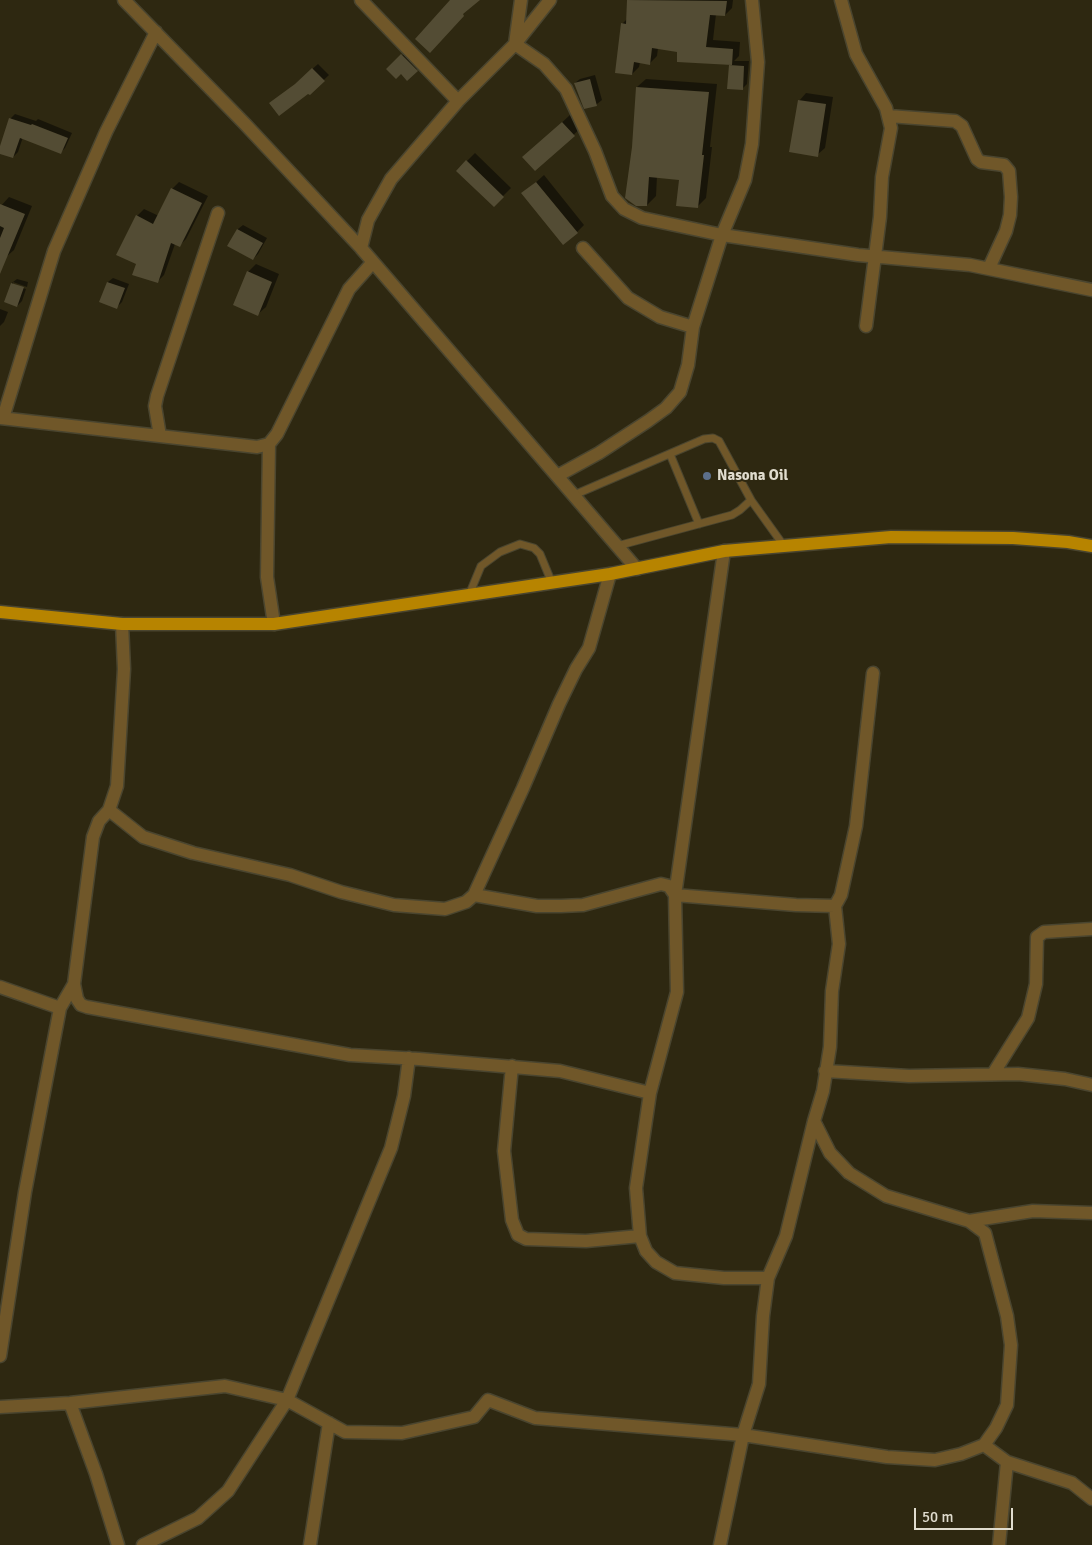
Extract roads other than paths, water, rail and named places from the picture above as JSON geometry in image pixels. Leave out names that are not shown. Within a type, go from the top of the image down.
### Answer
[{"type":"main road","points":[[0,612],[122,624],[274,624],[610,574],[724,551],[891,537],[1013,538],[1068,542],[1092,546]]},
{"type":"street","points":[[124,0],[361,248],[637,569]]},
{"type":"street","points":[[361,0],[458,101]]},
{"type":"street","points":[[515,44],[521,0]]},
{"type":"street","points":[[361,248],[368,220],[391,180],[458,101],[515,44],[550,0]]},
{"type":"street","points":[[557,476],[599,453],[666,408],[680,392],[688,365],[693,327],[722,235],[745,180],[752,144],[758,62],[752,0]]},
{"type":"street","points":[[841,0],[856,54],[886,108],[891,128],[882,177],[880,217],[866,326]]},
{"type":"street","points":[[156,32],[106,132],[54,251],[1,418],[257,447],[269,444],[277,434],[349,289],[373,262]]},
{"type":"street","points":[[515,44],[544,64],[566,89],[595,151],[612,196],[624,210],[642,218],[722,235],[875,256],[989,268],[1092,290]]},
{"type":"street","points":[[889,116],[955,121],[962,126],[977,159],[981,162],[1004,165],[1009,170],[1010,215],[1006,231],[989,268]]},
{"type":"street","points":[[160,436],[156,406],[158,396],[218,213]]},
{"type":"street","points":[[583,248],[628,298],[660,317],[693,327]]},
{"type":"street","points":[[269,444],[266,577],[274,624]]},
{"type":"street","points":[[724,551],[675,895],[677,992],[650,1093],[636,1188],[640,1236],[646,1251],[656,1262],[675,1273],[724,1278],[768,1278]]},
{"type":"street","points":[[109,810],[143,837],[193,852],[290,875],[342,892],[394,905],[445,909],[466,902],[474,895],[559,704],[576,669],[589,648],[610,574]]},
{"type":"street","points":[[122,624],[124,669],[117,786],[109,810],[99,822],[93,837],[74,984],[77,999],[81,1005],[87,1008],[350,1055],[560,1071],[650,1093]]},
{"type":"street","points":[[720,1545],[743,1435],[758,1384],[768,1278],[786,1236],[814,1120],[823,1091],[830,1047],[832,991],[840,944],[835,906],[840,895],[856,826],[873,673]]},
{"type":"street","points":[[474,895],[537,906],[583,905],[661,884],[669,886],[675,895]]},
{"type":"street","points":[[675,895],[796,905],[835,906]]},
{"type":"street","points":[[993,1074],[1028,1018],[1036,984],[1037,937],[1044,932],[1092,929]]},
{"type":"street","points":[[0,1356],[25,1192],[60,1008],[74,984]]},
{"type":"street","points":[[0,987],[60,1008]]},
{"type":"street","points":[[143,1545],[198,1518],[228,1491],[287,1400],[391,1148],[404,1096],[409,1058]]},
{"type":"street","points":[[512,1066],[504,1151],[512,1220],[518,1235],[526,1239],[586,1241],[640,1236]]},
{"type":"street","points":[[825,1071],[909,1076],[1018,1074],[1065,1079],[1092,1085]]},
{"type":"street","points":[[0,1407],[226,1386],[287,1400],[345,1432],[402,1433],[474,1417],[488,1400],[535,1418],[743,1435],[887,1457],[935,1460],[984,1446],[996,1428],[1006,1405],[1011,1345],[1007,1316],[985,1233],[970,1221],[886,1196],[849,1174],[830,1153],[814,1120]]},
{"type":"street","points":[[970,1221],[1033,1212],[1092,1213]]},
{"type":"street","points":[[70,1402],[96,1474],[118,1545]]},
{"type":"street","points":[[310,1545],[329,1423]]},
{"type":"street","points":[[984,1446],[1007,1462],[1072,1483],[1092,1499]]},
{"type":"street","points":[[999,1545],[1007,1462]]},
{"type":"lane","points":[[574,496],[704,439],[713,438],[719,441],[751,500],[784,546]]},
{"type":"lane","points":[[670,454],[699,524]]},
{"type":"lane","points":[[617,546],[732,515],[751,500]]},
{"type":"lane","points":[[469,596],[481,566],[500,552],[520,544],[534,548],[540,554],[552,583]]},
{"type":"place","name":"Nasona Oil","points":[[707,476]]}]
